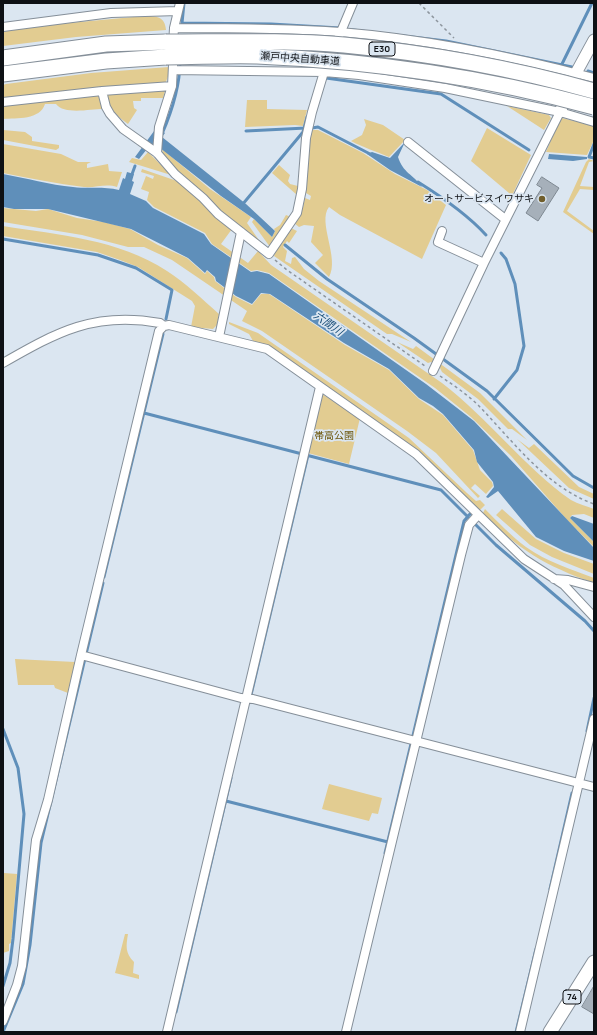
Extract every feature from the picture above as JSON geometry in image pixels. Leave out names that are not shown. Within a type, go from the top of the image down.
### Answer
[{"type":"highway","name":"瀬戸中央自動車道","points":[[3,58],[106,44],[256,41],[342,45],[402,52],[523,73],[594,91]]},
{"type":"highway","name":"瀬戸中央自動車道","points":[[3,74],[106,61],[175,67],[255,56],[398,67],[458,76],[520,88],[594,107]]},
{"type":"main road","name":"74","points":[[550,1032],[589,979],[594,962]]},
{"type":"street","points":[[102,91],[106,107],[114,120],[123,129],[152,148],[175,174],[203,198],[240,235],[269,254],[297,213],[302,189],[306,138],[324,72],[353,3]]},
{"type":"street","points":[[3,27],[111,13],[179,7],[179,28],[172,86],[152,148]]},
{"type":"street","points":[[179,28],[255,28],[341,32],[442,45],[539,64],[594,78]]},
{"type":"street","points":[[433,371],[484,263],[560,112],[576,73],[594,40]]},
{"type":"street","points":[[175,67],[324,72],[360,75],[444,88],[560,112],[594,122]]},
{"type":"street","points":[[3,102],[102,91],[172,86]]},
{"type":"street","points":[[408,142],[506,219]]},
{"type":"street","points":[[442,231],[438,242],[484,263]]},
{"type":"street","points":[[219,337],[240,235]]},
{"type":"street","points":[[3,363],[58,333],[92,322],[131,320],[160,323],[164,326]]},
{"type":"street","points":[[3,1021],[17,985],[22,966],[34,853],[84,656],[159,331],[164,326],[169,325],[267,349],[416,454],[474,519],[524,559],[564,585],[594,617]]},
{"type":"street","points":[[167,1032],[320,387]]},
{"type":"street","points":[[346,1032],[414,740],[474,519]]},
{"type":"street","points":[[554,579],[568,580],[594,587]]},
{"type":"street","points":[[84,656],[594,787]]},
{"type":"street","points":[[520,1032],[576,783],[594,719]]},
{"type":"path","points":[[419,3],[455,41]]},
{"type":"green space","points":[[144,16],[162,19],[166,30],[76,37],[3,46],[3,32],[37,26]]},
{"type":"green space","points":[[169,67],[169,74],[165,84],[108,87],[3,99],[3,85],[6,84],[91,73]]},
{"type":"green space","points":[[165,91],[163,98],[141,98],[141,101],[133,101],[134,108],[137,110],[128,124],[111,108],[107,94]]},
{"type":"green space","points":[[98,95],[103,109],[78,111],[65,109],[56,104],[45,104],[38,113],[33,116],[3,119],[3,106]]},
{"type":"green space","points":[[247,100],[267,100],[267,109],[307,110],[303,126],[245,127]]},
{"type":"green space","points":[[507,106],[549,115],[551,118],[544,130]]},
{"type":"green space","points":[[562,118],[594,126],[594,140],[587,155],[546,152],[559,121]]},
{"type":"green space","points":[[364,119],[383,125],[405,140],[389,157],[351,141],[362,135],[366,125]]},
{"type":"green space","points":[[487,128],[531,155],[510,200],[507,198],[509,193],[471,161]]},
{"type":"green space","points":[[3,130],[25,132],[32,137],[32,141],[59,145],[59,148],[56,150],[3,140]]},
{"type":"green space","points":[[311,130],[318,130],[363,153],[395,174],[427,190],[446,205],[422,259],[340,215],[329,207],[325,222],[332,260],[332,269],[329,277],[315,263],[323,255],[311,242],[314,226],[304,225],[299,227],[294,223],[303,207],[305,198],[310,200],[311,196],[306,193],[308,146]]},
{"type":"green space","points":[[3,144],[61,154],[78,162],[91,162],[87,164],[87,168],[108,164],[109,171],[122,172],[117,187],[109,185],[84,187],[3,173]]},
{"type":"green space","points":[[162,149],[210,189],[251,217],[247,223],[263,246],[190,186],[166,159]]},
{"type":"green space","points":[[148,152],[171,175],[129,162],[132,158],[141,160]]},
{"type":"green space","points":[[589,159],[594,161],[589,162],[580,186],[594,187],[594,190],[580,189],[567,211],[594,231],[594,234],[563,212],[586,162]]},
{"type":"green space","points":[[279,165],[290,175],[288,181],[290,184],[298,186],[297,195],[272,173]]},
{"type":"green space","points":[[142,169],[177,181],[190,190],[232,229],[221,244],[248,263],[258,251],[271,265],[442,383],[475,411],[537,473],[571,500],[594,509],[594,518],[584,514],[572,515],[570,518],[594,542],[594,547],[568,521],[511,456],[471,417],[435,388],[269,273],[257,270],[251,271],[212,244],[205,233],[154,207],[147,200],[149,192],[141,189],[146,176],[153,179],[154,176],[141,172]]},
{"type":"green space","points":[[3,208],[36,211],[48,209],[77,218],[104,222],[130,229],[158,245],[187,258],[205,274],[207,271],[214,277],[215,281],[236,297],[252,305],[261,294],[269,294],[345,345],[389,370],[419,399],[443,415],[473,450],[480,470],[492,482],[493,486],[486,494],[475,484],[471,488],[480,496],[478,498],[436,453],[407,431],[262,331],[242,321],[247,311],[172,260],[144,247],[128,247],[82,235],[3,222]]},
{"type":"green space","points":[[286,215],[291,217],[270,247],[252,222],[254,219],[272,237],[275,231],[274,229],[280,225]]},
{"type":"green space","points":[[3,226],[88,240],[129,252],[148,260],[181,281],[219,314],[217,325],[213,329],[191,327],[195,306],[192,301],[138,267],[97,252],[3,236]]},
{"type":"green space","points":[[291,228],[297,231],[289,243],[287,241],[283,247],[287,251],[285,261],[291,264],[292,258],[295,257],[304,269],[319,281],[411,342],[392,334],[387,334],[274,256],[277,248]]},
{"type":"green space","points":[[229,322],[258,333],[409,438],[476,501],[480,500],[485,505],[480,510],[406,442],[267,346],[253,341],[249,334],[229,324]]},
{"type":"green space","points":[[397,342],[413,349],[416,346],[480,393],[527,440],[512,429],[508,429],[478,399],[442,372],[440,368],[431,362],[428,363]]},
{"type":"green space","name":"帯高公園","points":[[322,394],[360,418],[349,464],[308,453]]},
{"type":"green space","points":[[517,439],[529,448],[534,444],[579,487],[594,494],[594,499],[569,488]]},
{"type":"green space","points":[[485,509],[510,534],[526,547],[551,561],[594,578],[594,583],[561,570],[534,556],[496,526],[483,513]]},
{"type":"green space","points":[[502,509],[536,539],[564,553],[594,564],[594,574],[552,557],[530,545],[496,515]]},
{"type":"green space","points":[[15,659],[75,662],[68,693],[55,688],[54,685],[18,685]]},
{"type":"green space","points":[[329,784],[382,798],[378,814],[372,813],[369,821],[322,809]]},
{"type":"green space","points":[[3,857],[4,873],[17,874],[11,943],[9,944],[9,951],[3,953]]},
{"type":"green space","points":[[125,934],[128,934],[127,946],[129,956],[134,962],[133,973],[139,975],[139,979],[115,973]]},
{"type":"water","points":[[157,127],[165,133],[162,137],[246,204],[275,231],[272,237],[254,219],[221,196],[155,144],[151,144],[139,159],[135,157]]},
{"type":"water","points":[[405,142],[398,157],[405,170],[422,187],[390,170],[367,154],[372,152],[390,158]]},
{"type":"water","points":[[549,154],[587,157],[587,159],[573,161],[548,159]]},
{"type":"water","name":"六間川","points":[[127,172],[134,174],[132,181],[134,182],[130,194],[146,201],[153,208],[204,234],[211,244],[251,272],[257,271],[269,274],[426,384],[474,421],[594,548],[594,561],[564,551],[536,537],[498,491],[488,498],[486,497],[494,487],[493,482],[477,462],[474,450],[443,414],[419,398],[389,369],[344,343],[270,294],[261,293],[252,304],[236,296],[216,281],[215,277],[207,270],[205,273],[188,258],[131,229],[48,209],[14,209],[3,207],[3,174],[64,186],[119,190],[123,178],[125,179]]},
{"type":"water","points":[[572,516],[594,524],[594,542],[570,518]]},
{"type":"building","points":[[542,177],[559,188],[538,221],[526,213],[542,188],[537,185]]},
{"type":"building","points":[[594,986],[594,1014],[582,1007]]},
{"type":"waterway","points":[[182,23],[184,3]]},
{"type":"waterway","points":[[562,64],[592,3]]},
{"type":"waterway","points":[[182,23],[271,24],[340,28]]},
{"type":"waterway","points":[[353,30],[446,41],[572,67]]},
{"type":"waterway","points":[[162,134],[175,98],[179,80],[180,61]]},
{"type":"waterway","points":[[588,71],[594,73]]},
{"type":"waterway","points":[[326,78],[441,94],[529,150]]},
{"type":"waterway","points":[[242,205],[303,132],[307,117]]},
{"type":"waterway","points":[[312,128],[318,127],[372,155]]},
{"type":"waterway","points":[[246,131],[306,128]]},
{"type":"waterway","points":[[594,144],[589,157],[594,158]]},
{"type":"waterway","points":[[131,177],[135,166]]},
{"type":"waterway","points":[[418,182],[454,206],[486,235]]},
{"type":"waterway","points":[[3,239],[98,255],[136,268],[172,290],[166,319]]},
{"type":"waterway","points":[[285,245],[327,279],[414,338],[487,391],[573,476],[594,488]]},
{"type":"waterway","points":[[494,399],[517,370],[524,346],[515,284],[506,259],[501,253]]},
{"type":"waterway","points":[[104,577],[163,334]]},
{"type":"waterway","points":[[144,413],[441,490],[468,517]]},
{"type":"waterway","points":[[251,695],[308,455]]},
{"type":"waterway","points":[[385,853],[464,521],[470,514]]},
{"type":"waterway","points":[[472,521],[496,545],[585,621],[594,631]]},
{"type":"waterway","points":[[3,1032],[23,984],[30,945],[41,843],[103,583]]},
{"type":"waterway","points":[[587,731],[594,698]]},
{"type":"waterway","points":[[3,729],[18,768],[24,814],[13,939],[10,963],[3,986]]},
{"type":"waterway","points":[[176,1012],[231,778]]},
{"type":"waterway","points":[[550,889],[572,793]]},
{"type":"waterway","points":[[226,801],[388,842]]},
{"type":"waterway","points":[[516,1032],[536,949]]},
{"type":"place","name":"オートサービスイワサキ","points":[[542,199]]}]
